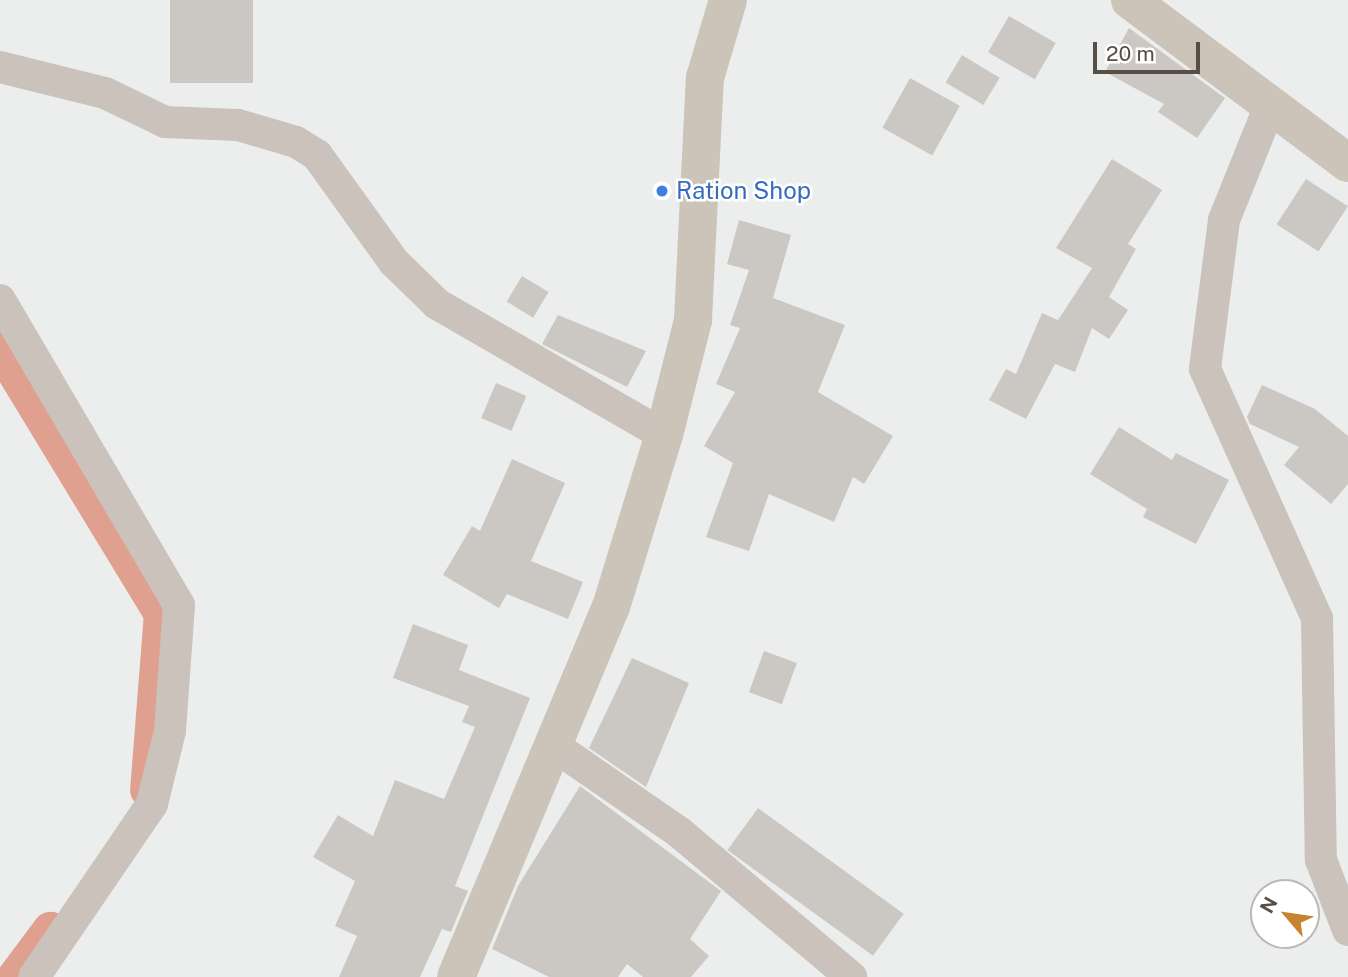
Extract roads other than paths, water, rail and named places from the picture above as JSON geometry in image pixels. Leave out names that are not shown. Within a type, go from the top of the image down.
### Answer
[{"type":"street","points":[[456,977],[557,748],[611,607],[664,435],[693,320],[705,78],[728,0]]},
{"type":"street","points":[[1130,0],[1269,108],[1348,163]]},
{"type":"street","points":[[0,67],[105,93],[165,122],[238,125],[296,142],[317,155],[394,262],[437,304],[664,435]]},
{"type":"street","points":[[1269,108],[1224,220],[1205,369],[1317,618],[1321,860],[1348,930]]},
{"type":"street","points":[[0,300],[179,605],[170,731],[152,804],[34,977]]},
{"type":"street","points":[[557,748],[680,833],[852,977]]},
{"type":"waterway","points":[[0,347],[162,613],[148,789]]},
{"type":"waterway","points":[[15,977],[50,930]]},
{"type":"place","name":"Ration Shop","points":[[662,191]]}]
